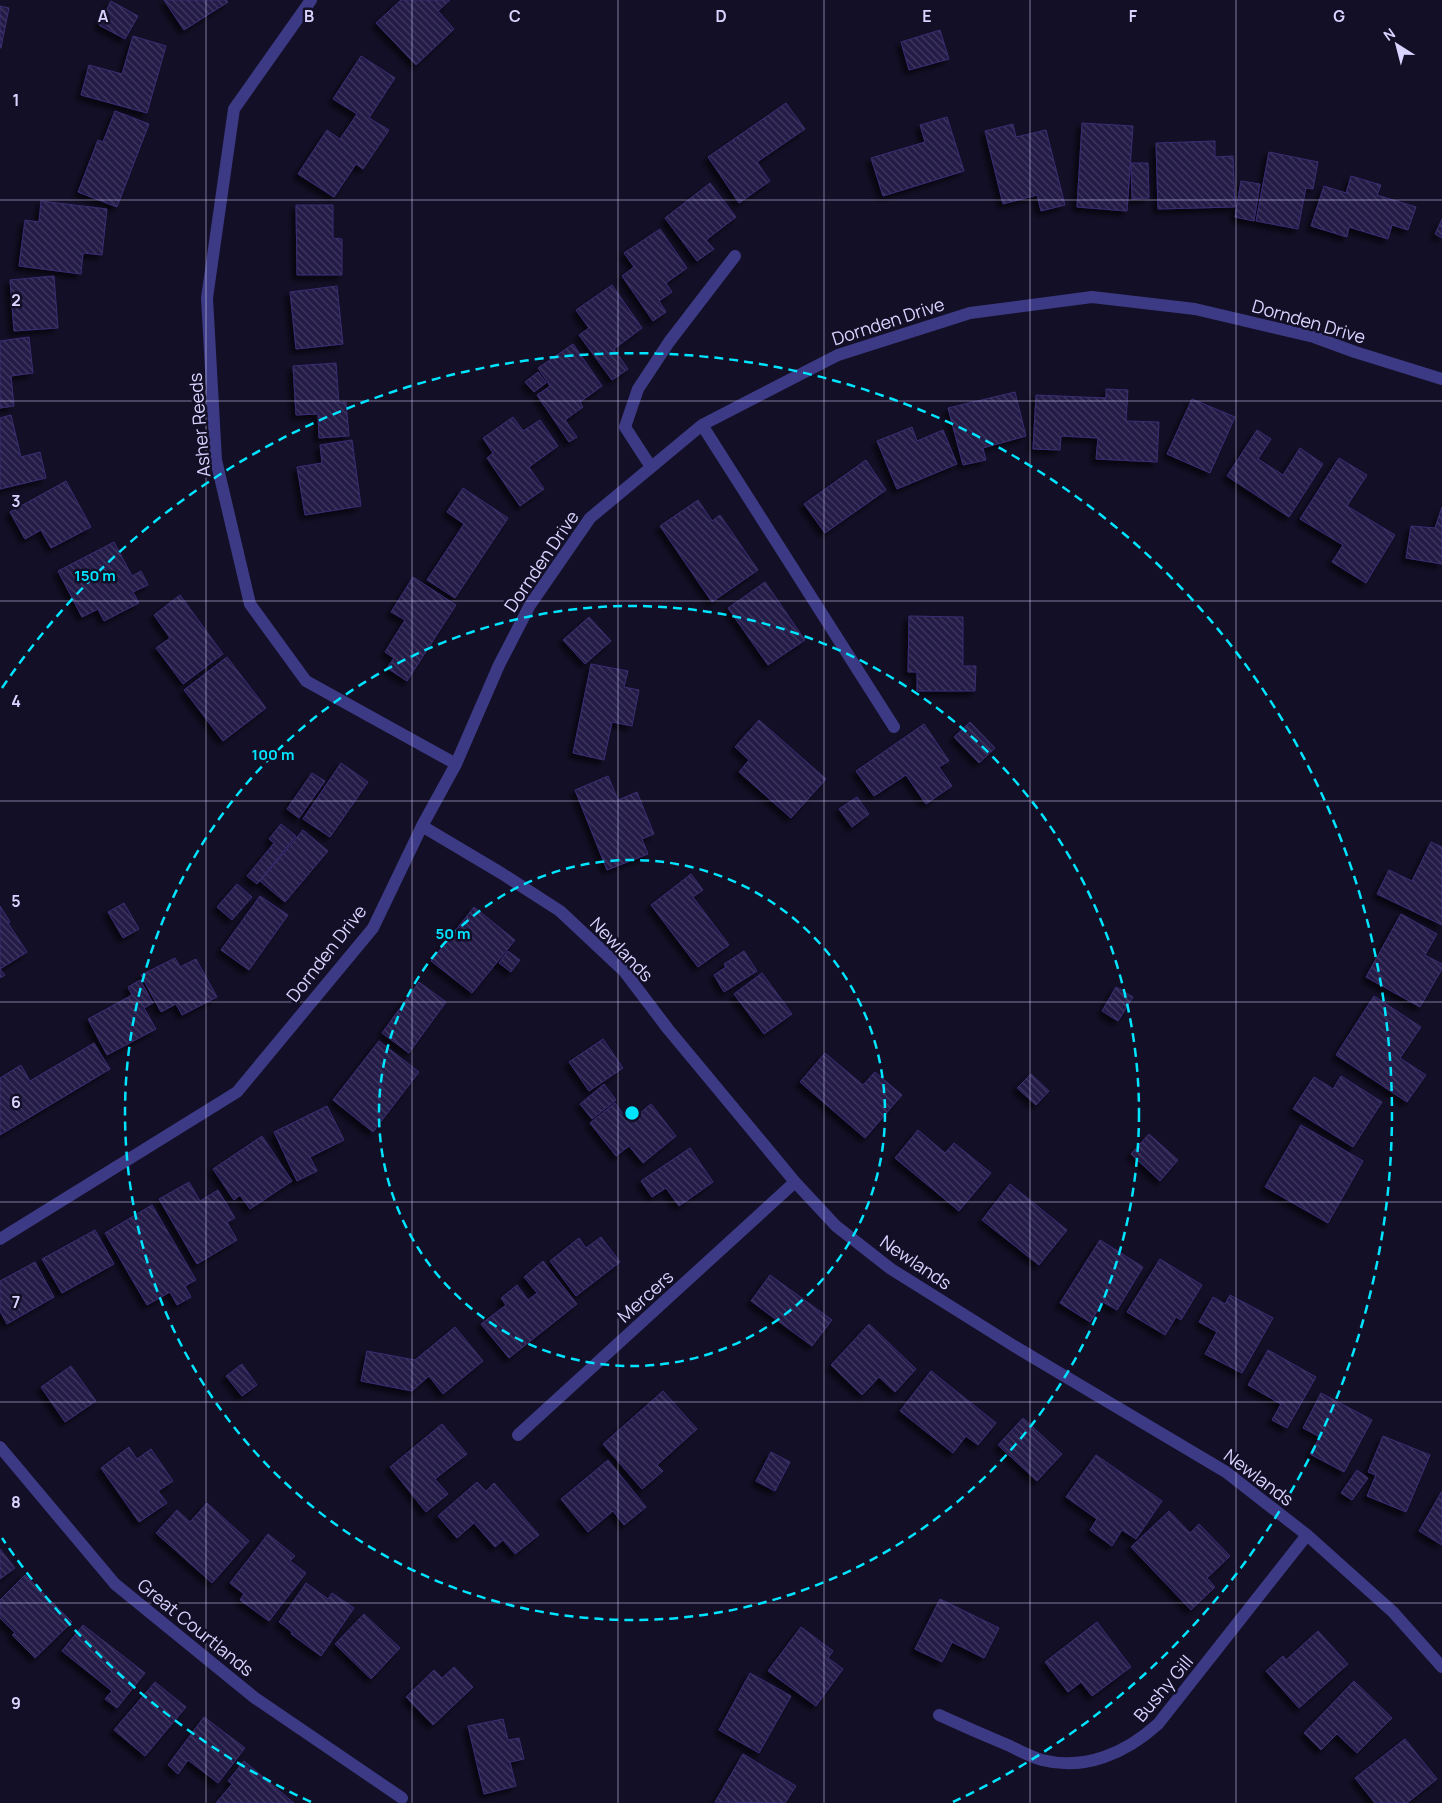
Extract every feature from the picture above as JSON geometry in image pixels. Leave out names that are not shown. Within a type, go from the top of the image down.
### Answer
[{"type":"street","name":"Asher Reeds","points":[[311,0],[234,109],[207,298],[216,460],[250,604],[306,681],[456,764]]},
{"type":"street","points":[[651,467],[625,427],[638,389],[669,342],[735,256]]},
{"type":"street","name":"Dornden Drive","points":[[0,1239],[238,1092],[373,928],[422,826],[456,764],[499,665],[530,605],[590,518],[702,425],[838,355],[970,313],[1092,297],[1214,313],[1314,337],[1442,379]]},
{"type":"street","points":[[702,425],[894,727]]},
{"type":"street","name":"Newlands","points":[[422,826],[560,911],[624,971],[668,1029],[795,1182],[836,1226],[891,1269],[1014,1346],[1226,1472],[1307,1535],[1393,1612],[1442,1667]]},
{"type":"street","name":"Mercers","points":[[518,1435],[795,1182]]},
{"type":"street","name":"Great Courtlands","points":[[0,1448],[116,1584],[255,1698],[402,1798]]},
{"type":"street","name":"Bushy Gill","points":[[939,1715],[1041,1760],[1062,1763],[1082,1762],[1103,1758],[1123,1750],[1142,1739],[1158,1724],[1307,1535]]},
{"type":"building","points":[[164,0],[226,0],[228,2],[184,30]]},
{"type":"building","points":[[401,0],[450,0],[438,11],[454,29],[416,65],[376,23]]},
{"type":"building","points":[[111,1],[138,16],[125,39],[99,25]]},
{"type":"building","points":[[0,6],[9,8],[1,48],[0,48]]},
{"type":"building","points":[[940,30],[949,59],[909,70],[901,42]]},
{"type":"building","points":[[133,36],[166,46],[147,113],[81,95],[89,65],[122,74]]},
{"type":"building","points":[[361,56],[395,78],[369,118],[389,130],[363,169],[356,164],[334,197],[298,174],[327,130],[340,139],[357,114],[333,99]]},
{"type":"building","points":[[786,103],[805,129],[757,162],[770,181],[739,203],[708,157]]},
{"type":"building","points":[[115,111],[149,124],[117,207],[78,192],[98,140],[103,142]]},
{"type":"building","points":[[947,117],[964,171],[883,196],[871,158],[925,142],[920,125]]},
{"type":"building","points":[[1082,123],[1133,126],[1127,211],[1077,207]]},
{"type":"building","points":[[1013,124],[1016,137],[1046,130],[1065,205],[1041,211],[1037,195],[1003,204],[985,131]]},
{"type":"building","points":[[1215,141],[1215,157],[1233,156],[1235,207],[1158,209],[1156,143]]},
{"type":"building","points":[[1269,152],[1318,162],[1313,189],[1306,188],[1298,229],[1256,221]]},
{"type":"building","points":[[1131,163],[1148,163],[1149,198],[1132,199]]},
{"type":"building","points":[[1351,176],[1381,185],[1377,195],[1416,207],[1408,230],[1392,225],[1388,239],[1349,227],[1347,237],[1311,226],[1324,186],[1346,193]]},
{"type":"building","points":[[1241,181],[1260,184],[1254,221],[1235,217]]},
{"type":"building","points":[[710,183],[736,217],[706,240],[714,249],[697,261],[665,218]]},
{"type":"building","points":[[41,201],[107,209],[102,255],[83,253],[81,274],[19,266],[25,220],[39,222]]},
{"type":"building","points":[[296,205],[333,205],[333,238],[342,239],[342,275],[297,275]]},
{"type":"building","points":[[1442,219],[1442,238],[1435,234]]},
{"type":"building","points":[[660,229],[687,268],[666,283],[672,292],[659,301],[666,312],[653,321],[622,276],[634,267],[624,253]]},
{"type":"building","points":[[54,276],[58,328],[14,331],[10,280]]},
{"type":"building","points":[[612,285],[642,328],[614,349],[628,369],[612,380],[579,335],[589,328],[576,310]]},
{"type":"building","points":[[337,286],[343,344],[296,349],[290,292]]},
{"type":"building","points":[[29,337],[33,373],[11,376],[14,406],[0,408],[0,341]]},
{"type":"building","points":[[573,344],[602,386],[580,402],[583,407],[565,420],[577,437],[569,442],[537,395],[550,386],[538,368]]},
{"type":"building","points":[[336,363],[339,403],[346,402],[349,436],[319,438],[318,414],[296,415],[293,366]]},
{"type":"building","points":[[538,372],[546,383],[534,392],[525,382]]},
{"type":"building","points":[[1106,389],[1128,390],[1126,421],[1159,422],[1157,462],[1096,459],[1098,438],[1061,436],[1060,450],[1033,449],[1036,395],[1106,398]]},
{"type":"building","points":[[1015,392],[1026,436],[983,448],[986,460],[963,465],[948,408]]},
{"type":"building","points":[[1192,399],[1235,417],[1210,473],[1167,454]]},
{"type":"building","points":[[11,415],[21,457],[40,452],[46,478],[0,489],[0,418]]},
{"type":"building","points":[[513,417],[523,431],[540,420],[558,446],[529,467],[544,489],[520,506],[487,458],[493,453],[483,438]]},
{"type":"building","points":[[912,427],[917,441],[943,430],[957,464],[897,489],[877,441]]},
{"type":"building","points":[[1257,430],[1271,439],[1258,459],[1283,475],[1300,448],[1323,464],[1289,517],[1227,476]]},
{"type":"building","points":[[352,440],[361,506],[305,515],[297,467],[322,463],[320,445]]},
{"type":"building","points":[[1339,458],[1367,475],[1347,506],[1395,535],[1366,583],[1332,562],[1343,545],[1300,519]]},
{"type":"building","points":[[866,460],[886,490],[825,533],[804,504]]},
{"type":"building","points":[[66,481],[91,527],[51,548],[41,530],[25,539],[10,512]]},
{"type":"building","points":[[463,488],[508,518],[455,598],[427,580],[464,524],[447,512]]},
{"type":"building","points":[[698,500],[712,521],[720,515],[758,570],[712,602],[660,526]]},
{"type":"building","points":[[1442,507],[1442,564],[1406,558],[1411,526],[1435,528]]},
{"type":"building","points":[[114,542],[132,576],[141,571],[148,585],[133,592],[139,603],[104,621],[98,609],[82,617],[58,571]]},
{"type":"building","points":[[413,577],[456,605],[407,681],[387,668],[394,658],[385,652],[405,620],[391,612]]},
{"type":"building","points":[[765,582],[805,640],[768,665],[728,608]]},
{"type":"building","points":[[180,595],[223,654],[183,684],[156,648],[170,638],[154,615]]},
{"type":"building","points":[[909,616],[963,617],[963,666],[976,666],[975,691],[917,691],[917,672],[908,672]]},
{"type":"building","points":[[589,617],[611,641],[585,664],[563,640]]},
{"type":"building","points":[[227,657],[266,708],[223,741],[184,690]]},
{"type":"building","points":[[591,664],[628,671],[624,687],[639,690],[632,726],[612,722],[604,760],[573,753]]},
{"type":"building","points":[[759,720],[826,779],[791,818],[739,772],[749,760],[735,747]]},
{"type":"building","points":[[970,722],[995,748],[979,763],[954,737]]},
{"type":"building","points":[[924,724],[949,761],[939,767],[952,786],[926,804],[906,775],[874,796],[856,771]]},
{"type":"building","points":[[341,763],[368,782],[330,837],[303,819]]},
{"type":"building","points":[[312,773],[325,781],[299,818],[287,809]]},
{"type":"building","points":[[608,776],[618,800],[637,792],[654,834],[642,839],[648,854],[607,870],[575,790]]},
{"type":"building","points":[[857,797],[869,814],[852,827],[839,809]]},
{"type":"building","points":[[281,824],[296,836],[257,884],[247,876],[274,843],[269,839]]},
{"type":"building","points":[[303,830],[328,851],[285,902],[260,881]]},
{"type":"building","points":[[1431,842],[1442,847],[1442,925],[1377,894],[1389,870],[1412,881]]},
{"type":"building","points":[[691,874],[703,890],[693,897],[729,945],[698,967],[651,905]]},
{"type":"building","points":[[237,884],[252,897],[232,920],[217,907]]},
{"type":"building","points":[[260,896],[288,915],[249,970],[221,950]]},
{"type":"building","points":[[124,903],[139,929],[123,938],[108,912]]},
{"type":"building","points":[[0,906],[10,922],[8,923],[27,952],[0,969]]},
{"type":"building","points":[[474,907],[515,940],[472,993],[431,961]]},
{"type":"building","points":[[1401,914],[1437,934],[1425,955],[1442,964],[1442,969],[1420,1007],[1366,977]]},
{"type":"building","points":[[508,951],[520,960],[511,972],[499,963]]},
{"type":"building","points":[[744,951],[757,971],[724,992],[714,975],[726,967],[724,964]]},
{"type":"building","points":[[175,958],[180,967],[196,959],[217,997],[182,1015],[176,1004],[161,1012],[141,975]]},
{"type":"building","points":[[0,969],[5,975],[0,978]]},
{"type":"building","points":[[762,973],[792,1014],[764,1034],[734,994]]},
{"type":"building","points":[[140,980],[153,1003],[144,1008],[156,1029],[107,1055],[88,1019],[132,995],[128,987]]},
{"type":"building","points":[[419,982],[446,1002],[409,1053],[382,1033]]},
{"type":"building","points":[[1116,987],[1133,997],[1118,1021],[1102,1011]]},
{"type":"building","points":[[1374,996],[1421,1027],[1400,1058],[1426,1075],[1407,1102],[1336,1055]]},
{"type":"building","points":[[603,1039],[623,1068],[589,1091],[569,1062]]},
{"type":"building","points":[[379,1041],[419,1072],[373,1132],[333,1100]]},
{"type":"building","points":[[94,1043],[110,1069],[0,1135],[0,1078],[21,1065],[30,1081]]},
{"type":"building","points":[[825,1053],[863,1085],[875,1072],[902,1095],[865,1138],[800,1082]]},
{"type":"building","points":[[1031,1074],[1049,1091],[1036,1105],[1017,1088]]},
{"type":"building","points":[[1341,1076],[1382,1102],[1353,1147],[1293,1109],[1314,1077],[1333,1089]]},
{"type":"building","points":[[604,1084],[616,1100],[592,1119],[580,1104]]},
{"type":"building","points":[[615,1103],[629,1122],[651,1104],[676,1136],[643,1163],[629,1146],[616,1156],[590,1123]]},
{"type":"building","points":[[327,1106],[344,1140],[310,1157],[317,1171],[297,1181],[274,1132]]},
{"type":"building","points":[[1301,1125],[1363,1161],[1328,1223],[1265,1187]]},
{"type":"building","points":[[918,1130],[945,1153],[954,1143],[991,1173],[959,1211],[895,1158]]},
{"type":"building","points":[[1149,1134],[1178,1160],[1160,1181],[1131,1154]]},
{"type":"building","points":[[262,1136],[292,1181],[250,1209],[240,1195],[234,1200],[213,1169]]},
{"type":"building","points":[[690,1148],[713,1182],[679,1206],[666,1188],[652,1197],[641,1181]]},
{"type":"building","points":[[189,1182],[200,1201],[218,1190],[235,1218],[227,1222],[237,1240],[197,1264],[159,1199]]},
{"type":"building","points":[[1010,1184],[1067,1230],[1039,1265],[982,1220]]},
{"type":"building","points":[[152,1205],[196,1280],[185,1286],[191,1297],[177,1305],[170,1292],[147,1305],[105,1233]]},
{"type":"building","points":[[95,1230],[114,1264],[62,1293],[42,1259]]},
{"type":"building","points":[[601,1237],[620,1262],[576,1296],[550,1261],[579,1238],[586,1248]]},
{"type":"building","points":[[1100,1240],[1143,1267],[1117,1310],[1103,1302],[1090,1322],[1060,1303]]},
{"type":"building","points":[[1160,1259],[1202,1285],[1181,1320],[1176,1317],[1165,1335],[1127,1312]]},
{"type":"building","points":[[543,1261],[577,1304],[509,1358],[481,1324],[506,1305],[501,1298],[517,1285],[528,1300],[537,1293],[524,1277]]},
{"type":"building","points":[[35,1262],[54,1297],[7,1324],[0,1311],[0,1281]]},
{"type":"building","points":[[770,1275],[832,1320],[812,1346],[751,1301]]},
{"type":"building","points":[[1230,1295],[1273,1318],[1242,1373],[1205,1354],[1217,1332],[1199,1322],[1213,1297],[1225,1304]]},
{"type":"building","points":[[869,1324],[916,1369],[895,1392],[879,1377],[862,1395],[831,1365]]},
{"type":"building","points":[[455,1327],[483,1361],[443,1394],[429,1376],[412,1391],[361,1381],[367,1351],[415,1360]]},
{"type":"building","points":[[1268,1350],[1316,1377],[1287,1428],[1272,1420],[1281,1404],[1248,1385]]},
{"type":"building","points":[[242,1364],[257,1385],[242,1396],[226,1376]]},
{"type":"building","points":[[71,1366],[96,1401],[65,1422],[41,1387]]},
{"type":"building","points":[[931,1371],[996,1423],[978,1445],[966,1436],[953,1453],[900,1411]]},
{"type":"building","points":[[663,1391],[697,1429],[657,1465],[663,1471],[642,1489],[603,1444]]},
{"type":"building","points":[[1321,1393],[1372,1420],[1344,1472],[1310,1454],[1320,1437],[1303,1428]]},
{"type":"building","points":[[1023,1418],[1062,1454],[1037,1481],[998,1445]]},
{"type":"building","points":[[442,1424],[467,1454],[435,1479],[448,1494],[426,1512],[390,1467]]},
{"type":"building","points":[[1383,1436],[1430,1455],[1406,1512],[1367,1496],[1376,1475],[1368,1472]]},
{"type":"building","points":[[129,1447],[137,1459],[151,1449],[173,1481],[158,1491],[167,1503],[139,1522],[101,1468]]},
{"type":"building","points":[[771,1452],[790,1462],[775,1491],[756,1481]]},
{"type":"building","points":[[1096,1455],[1162,1501],[1136,1539],[1122,1530],[1112,1546],[1090,1530],[1097,1519],[1066,1497]]},
{"type":"building","points":[[608,1460],[646,1507],[624,1525],[613,1511],[588,1532],[561,1499]]},
{"type":"building","points":[[1357,1470],[1368,1478],[1352,1500],[1341,1493]]},
{"type":"building","points":[[477,1482],[486,1491],[494,1483],[539,1535],[515,1554],[503,1540],[495,1547],[474,1523],[457,1538],[438,1516]]},
{"type":"building","points":[[1442,1491],[1442,1545],[1419,1531]]},
{"type":"building","points":[[207,1503],[249,1541],[212,1583],[156,1533],[177,1510],[190,1522]]},
{"type":"building","points":[[1169,1511],[1190,1533],[1199,1524],[1230,1556],[1207,1578],[1215,1587],[1191,1610],[1131,1547]]},
{"type":"building","points":[[268,1534],[295,1556],[290,1561],[306,1573],[269,1621],[240,1600],[244,1594],[230,1583]]},
{"type":"building","points":[[0,1549],[15,1568],[0,1579]]},
{"type":"building","points":[[25,1575],[72,1622],[35,1658],[12,1635],[15,1633],[0,1618],[0,1600]]},
{"type":"building","points":[[306,1583],[328,1599],[332,1593],[354,1608],[321,1656],[291,1634],[292,1632],[279,1622]]},
{"type":"building","points":[[940,1599],[999,1628],[984,1658],[952,1642],[942,1662],[915,1649]]},
{"type":"building","points":[[364,1614],[400,1648],[371,1679],[335,1644]]},
{"type":"building","points":[[1097,1622],[1131,1667],[1092,1696],[1081,1682],[1068,1692],[1045,1662]]},
{"type":"building","points":[[83,1625],[145,1673],[117,1708],[105,1699],[112,1691],[62,1651]]},
{"type":"building","points":[[801,1627],[833,1651],[828,1658],[843,1669],[816,1706],[768,1671]]},
{"type":"building","points":[[1318,1631],[1348,1664],[1299,1708],[1266,1671],[1283,1656],[1286,1660]]},
{"type":"building","points":[[454,1667],[473,1687],[433,1725],[406,1697],[434,1670],[442,1678]]},
{"type":"building","points":[[750,1673],[791,1696],[759,1753],[719,1730]]},
{"type":"building","points":[[1354,1681],[1392,1718],[1357,1753],[1337,1734],[1321,1750],[1304,1733]]},
{"type":"building","points":[[155,1682],[186,1707],[145,1756],[114,1730]]},
{"type":"building","points":[[204,1717],[245,1748],[218,1783],[188,1760],[178,1774],[168,1765]]},
{"type":"building","points":[[503,1719],[508,1740],[519,1738],[524,1759],[510,1762],[516,1786],[484,1794],[468,1726]]},
{"type":"building","points":[[1405,1739],[1437,1779],[1407,1803],[1375,1803],[1355,1778]]},
{"type":"building","points":[[743,1754],[796,1786],[785,1803],[715,1802]]},
{"type":"building","points":[[244,1761],[294,1803],[216,1803],[232,1784],[228,1781]]}]
